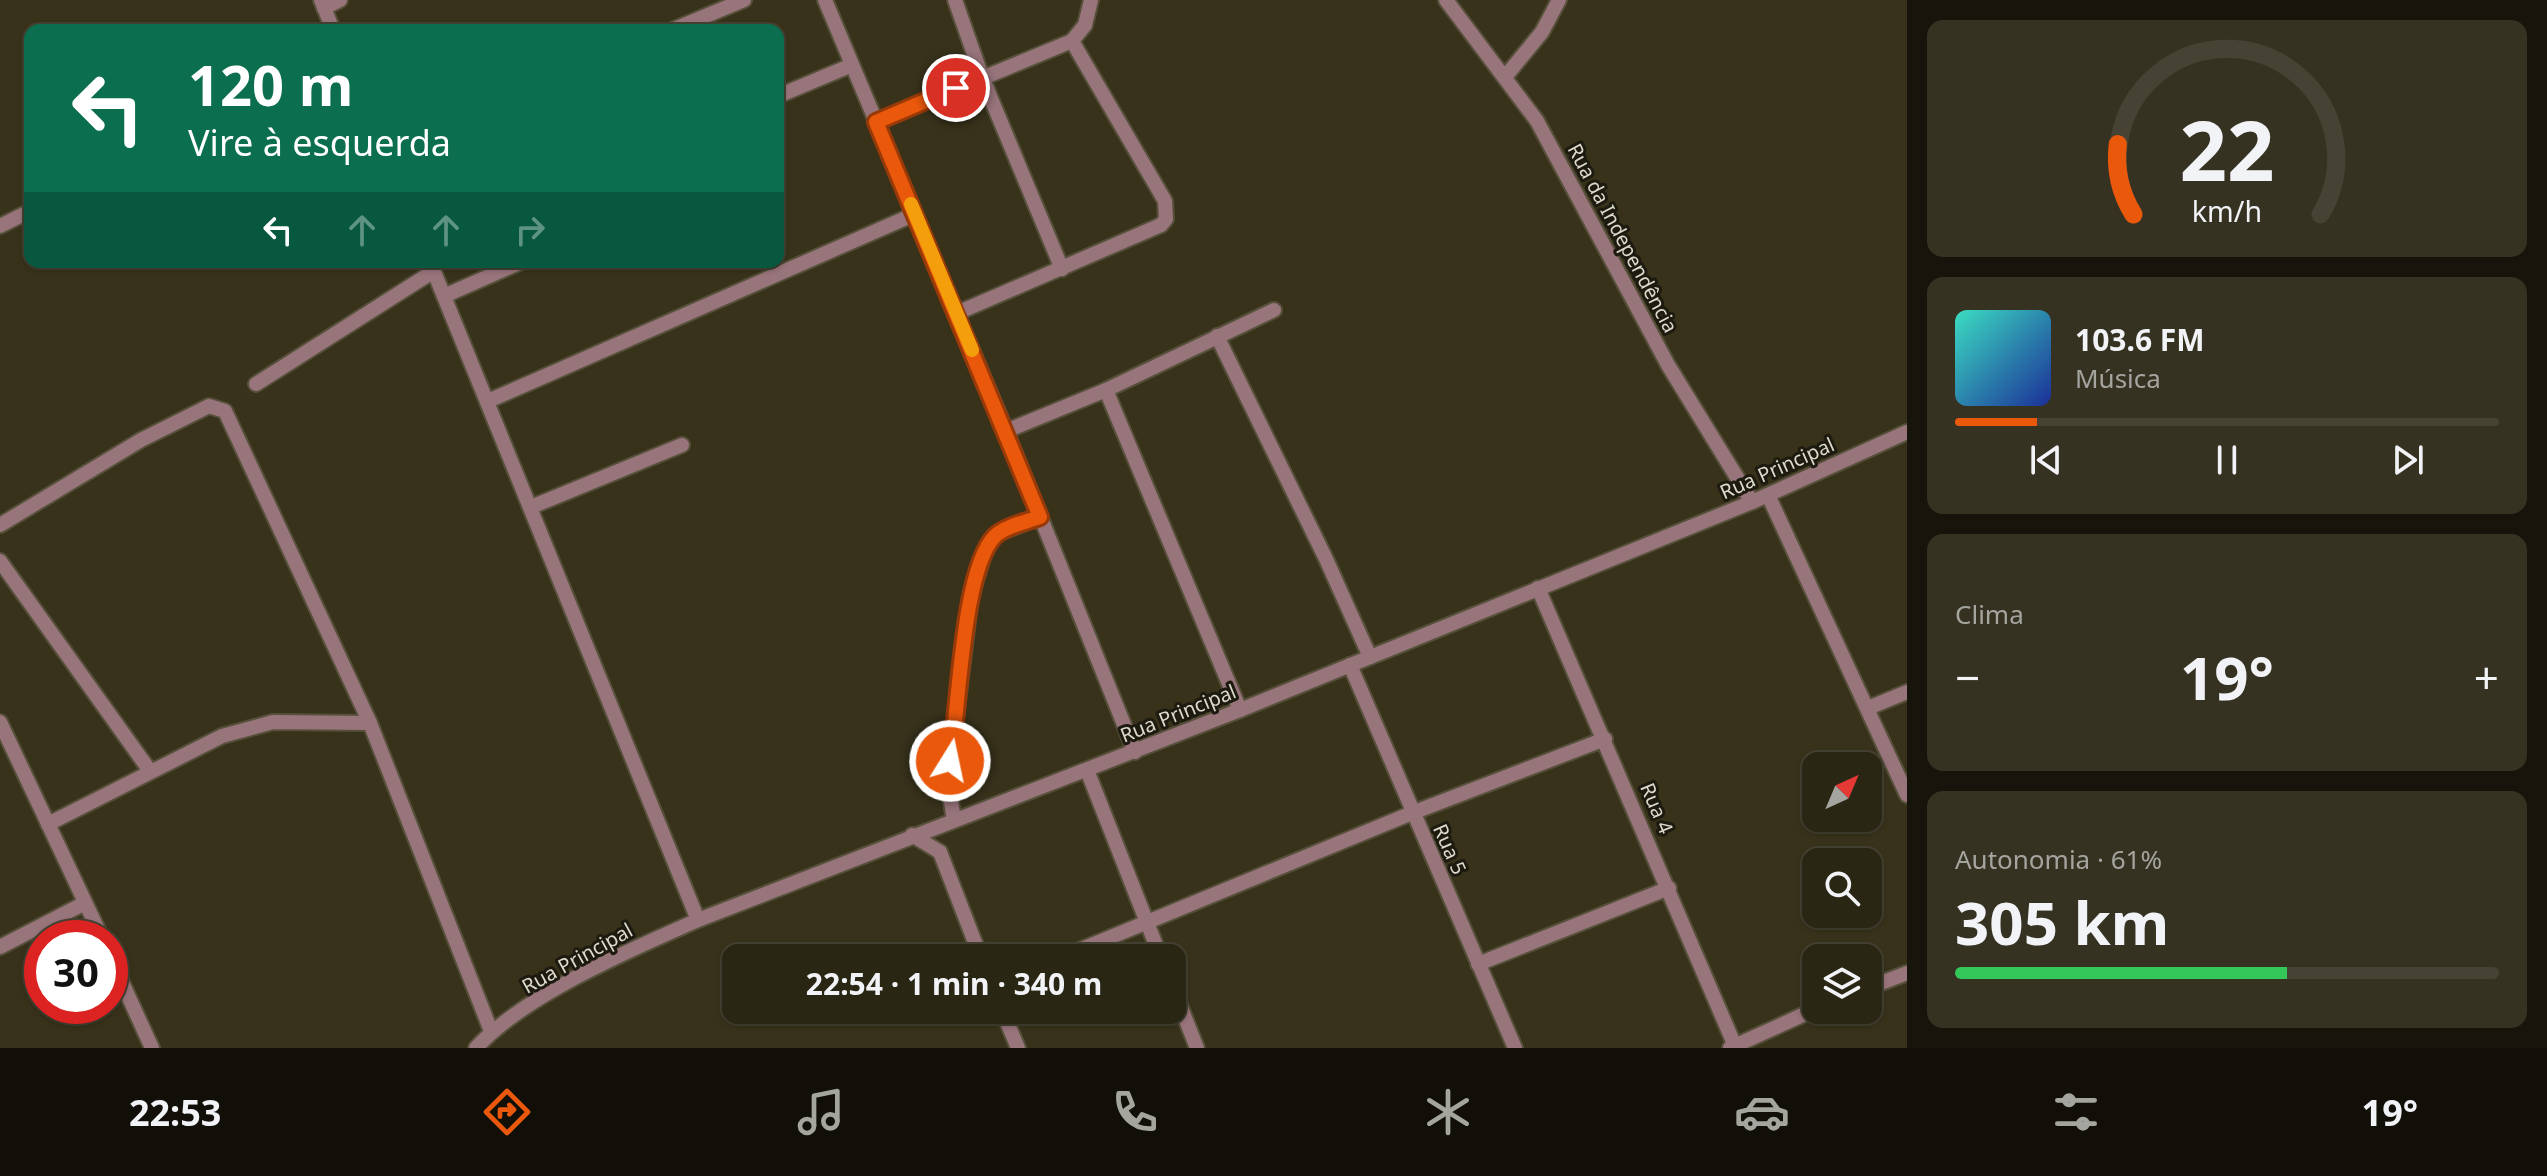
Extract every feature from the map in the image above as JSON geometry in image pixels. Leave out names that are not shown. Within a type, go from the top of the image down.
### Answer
[{"type":"street","points":[[330,24],[322,4],[340,0]]},
{"type":"street","points":[[686,24],[744,0]]},
{"type":"street","points":[[825,0],[1006,431],[1135,752]]},
{"type":"street","points":[[955,0],[982,77],[1062,269]]},
{"type":"street","name":"Rua da Independência","points":[[1446,0],[1537,121],[1668,365],[1752,502]]},
{"type":"street","points":[[1505,77],[1542,32],[1559,0]]},
{"type":"street","points":[[876,122],[1072,41],[1085,25],[1087,4]]},
{"type":"street","points":[[957,313],[1161,225],[1168,212],[1072,41]]},
{"type":"street","points":[[784,93],[852,65]]},
{"type":"street","points":[[0,226],[24,214]]},
{"type":"street","points":[[488,401],[915,214]]},
{"type":"street","points":[[256,384],[429,268]]},
{"type":"street","points":[[433,268],[698,920]]},
{"type":"street","points":[[444,296],[507,268]]},
{"type":"street","points":[[1006,431],[1106,390],[1274,310]]},
{"type":"street","points":[[1217,336],[1326,559],[1370,657]]},
{"type":"street","points":[[1106,390],[1240,710]]},
{"type":"street","points":[[0,525],[141,440],[209,406],[225,411],[370,723],[491,1031]]},
{"type":"street","name":"Rua Principal","points":[[476,1048],[491,1031],[627,951],[698,920],[1240,710],[1752,502],[1907,432]]},
{"type":"street","points":[[531,507],[682,445]]},
{"type":"street","points":[[1768,495],[1907,795]]},
{"type":"street","points":[[940,852],[949,822],[950,761],[971,596],[980,563],[997,534],[1040,517]]},
{"type":"street","points":[[0,561],[150,771]]},
{"type":"street","name":"Rua 4","points":[[1538,588],[1669,888],[1733,1047]]},
{"type":"street","name":"Rua 5","points":[[1350,665],[1515,1048]]},
{"type":"street","points":[[1868,708],[1907,692]]},
{"type":"street","points":[[0,722],[93,920]]},
{"type":"street","points":[[48,824],[222,736],[273,722],[370,723]]},
{"type":"street","points":[[1094,944],[1412,813],[1605,739]]},
{"type":"street","points":[[1087,770],[1156,944]]},
{"type":"street","points":[[912,835],[940,852],[976,944]]},
{"type":"street","points":[[1478,964],[1669,888]]},
{"type":"street","points":[[0,947],[85,903]]},
{"type":"street","points":[[1882,983],[1907,973]]},
{"type":"street","points":[[128,995],[152,1048]]},
{"type":"street","points":[[1733,1047],[1802,1015]]},
{"type":"street","points":[[1186,1020],[1197,1048]]},
{"type":"street","points":[[1008,1024],[1018,1048]]},
{"type":"slow traffic","points":[[911,204],[972,350]]},
{"type":"route","points":[[950,761],[958,718],[971,596],[980,563],[987,545],[997,534],[1040,517],[876,122],[956,88]]}]
